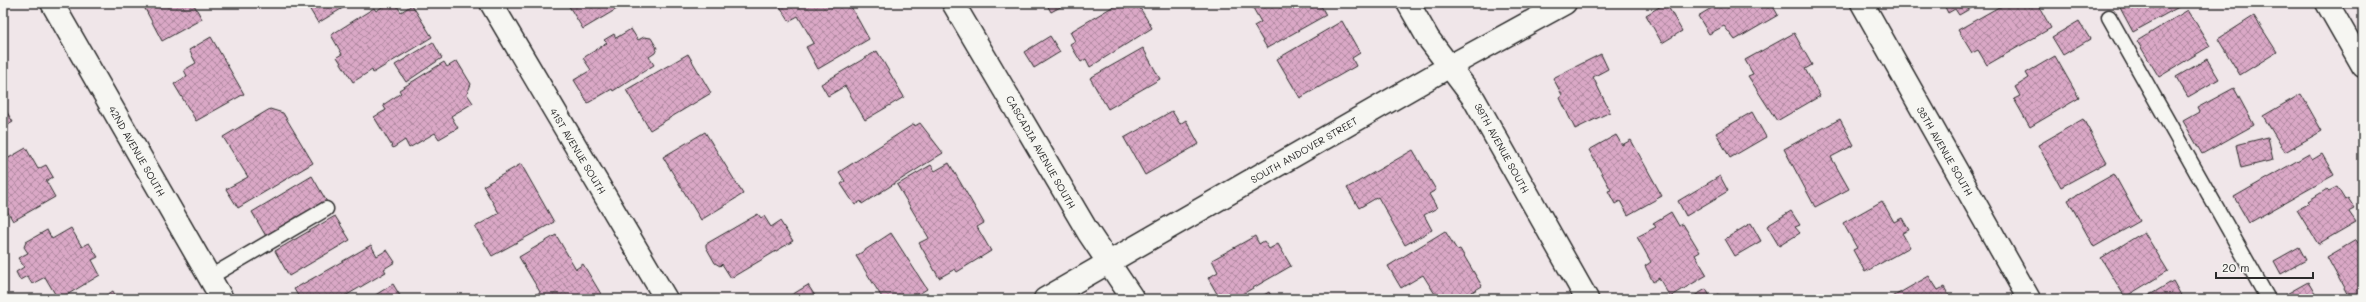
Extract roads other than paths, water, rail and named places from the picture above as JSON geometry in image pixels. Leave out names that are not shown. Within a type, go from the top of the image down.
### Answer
[{"type":"street","name":"42ND AVENUE SOUTH","points":[[52,3],[222,299]]},
{"type":"street","name":"41ST AVENUE SOUTH","points":[[491,3],[666,299]]},
{"type":"street","name":"CASCADIA AVENUE SOUTH","points":[[953,3],[1088,232],[1133,299]]},
{"type":"street","name":"39TH AVENUE SOUTH","points":[[1408,3],[1428,38],[1474,99],[1587,299]]},
{"type":"street","name":"SOUTH ANDOVER STREET","points":[[1045,299],[1450,66],[1565,3]]},
{"type":"street","name":"38TH AVENUE SOUTH","points":[[1862,3],[2029,299]]},
{"type":"street","points":[[2328,3],[2363,66]]},
{"type":"lane","points":[[2109,17],[2268,299]]},
{"type":"lane","points":[[210,277],[326,209]]}]
